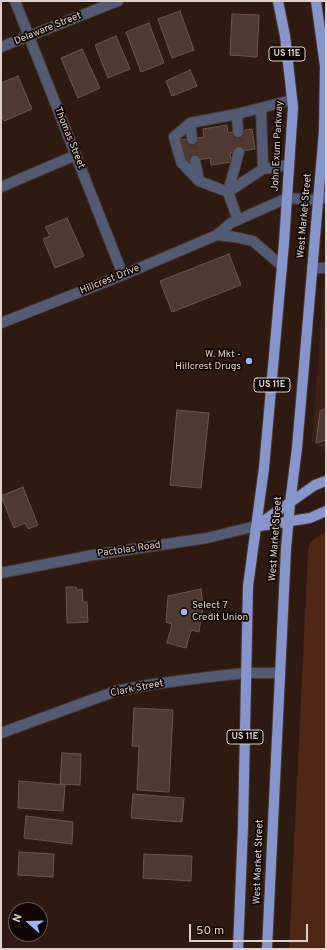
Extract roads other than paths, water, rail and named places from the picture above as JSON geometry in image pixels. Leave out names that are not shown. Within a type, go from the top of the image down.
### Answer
[{"type":"main road","name":"John Exum Parkway","points":[[278,1],[285,36],[293,107],[287,198]]},
{"type":"main road","name":"US 11E","points":[[316,1],[326,63],[325,134]]},
{"type":"main road","name":"West Market Street","points":[[267,949],[288,521],[297,448],[312,268],[322,199],[325,134]]},
{"type":"main road","name":"West Market Street","points":[[238,949],[243,827],[248,586],[264,468],[287,198]]},
{"type":"main road","points":[[256,526],[315,485],[326,481]]},
{"type":"main road","points":[[256,526],[310,518],[326,511]]},
{"type":"street","name":"Thomas Street","points":[[15,1],[123,275]]},
{"type":"street","name":"Delaware Street","points":[[1,47],[118,1]]},
{"type":"street","points":[[228,192],[199,181],[181,162],[174,137],[190,123],[237,114],[292,100]]},
{"type":"street","points":[[261,108],[263,169]]},
{"type":"street","points":[[237,114],[238,132]]},
{"type":"street","points":[[190,123],[192,138]]},
{"type":"street","points":[[238,220],[228,192],[239,152]]},
{"type":"street","points":[[1,187],[76,155]]},
{"type":"street","points":[[195,161],[199,181]]},
{"type":"street","points":[[228,192],[263,169],[289,165]]},
{"type":"street","name":"Hillcrest Drive","points":[[1,322],[123,275],[218,235],[231,223],[287,198],[322,199]]},
{"type":"street","name":"Hillcrest Drive","points":[[218,235],[235,236],[253,241],[282,266]]},
{"type":"street","points":[[312,268],[326,268]]},
{"type":"street","name":"Pactolas Road","points":[[1,572],[93,555],[207,538],[256,526]]},
{"type":"street","name":"Clark Street","points":[[1,733],[116,691],[154,684],[246,673],[280,673]]},
{"type":"tunnel","points":[[238,132],[239,152]]},
{"type":"tunnel","points":[[192,139],[195,161]]},
{"type":"place","name":"W. Mkt - Hillcrest Drugs","points":[[249,361]]},
{"type":"place","name":"Select 7 Credit Union","points":[[184,612]]}]
